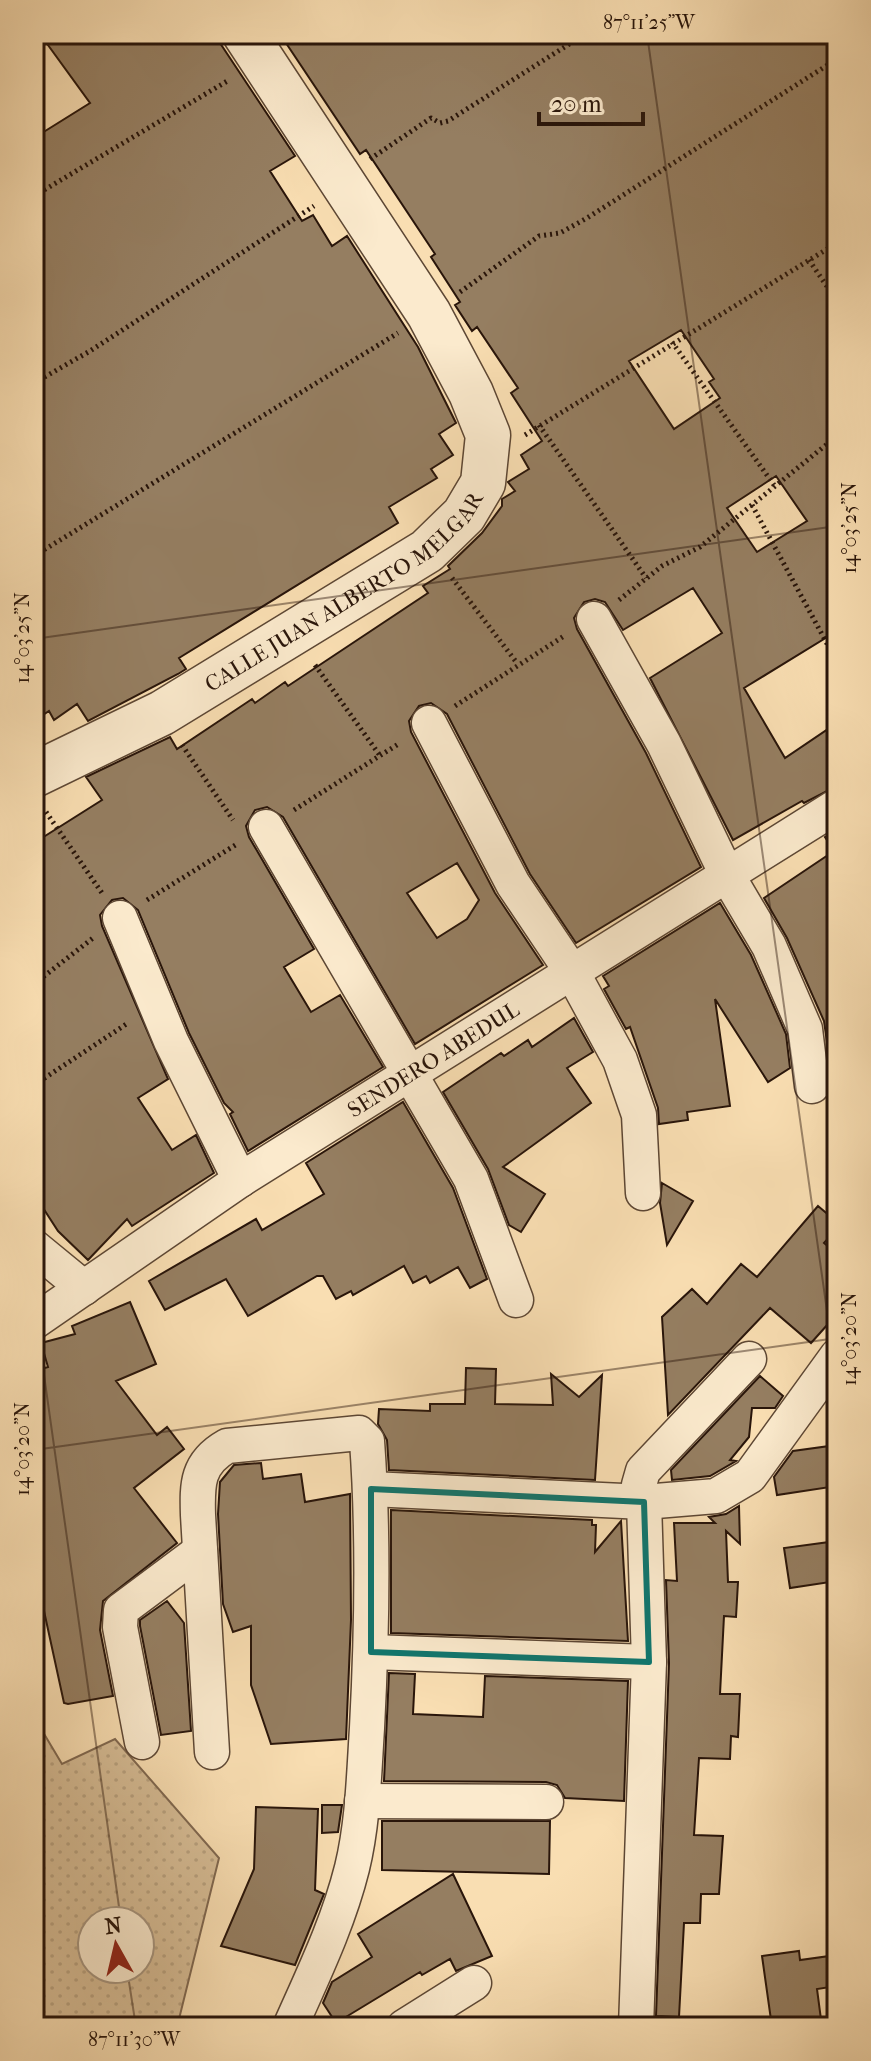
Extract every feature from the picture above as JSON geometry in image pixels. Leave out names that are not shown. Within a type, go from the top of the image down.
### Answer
[{"type":"street","name":"CALLE JUAN ALBERTO MELGAR","points":[[38,791],[427,551],[464,515],[483,483],[488,435],[471,393],[429,314],[254,47]]},
{"type":"street","points":[[594,619],[664,744],[727,875],[769,946],[805,1029],[812,1086]]},
{"type":"street","points":[[429,723],[513,884],[572,972],[620,1060],[639,1115],[643,1193]]},
{"type":"street","name":"SENDERO ABEDUL","points":[[34,1322],[240,1180],[837,806]]},
{"type":"street","points":[[252,826],[471,1179],[516,1300]]},
{"type":"street","points":[[120,918],[156,1006],[240,1180]]},
{"type":"street","points":[[34,1247],[84,1288]]},
{"type":"street","points":[[371,1489],[644,1502],[716,1496],[750,1476],[837,1356]]},
{"type":"street","points":[[636,2027],[649,1662],[644,1502],[639,1485],[643,1471],[749,1359]]},
{"type":"street","points":[[212,1752],[197,1491],[209,1456],[227,1446],[359,1433],[367,1441],[371,1489],[371,1652],[362,1801],[352,1867],[332,1931],[290,2027]]},
{"type":"street","points":[[142,1742],[120,1627],[121,1610],[200,1551]]},
{"type":"street","points":[[371,1652],[649,1662]]},
{"type":"street","points":[[362,1801],[546,1802]]},
{"type":"street","points":[[404,2027],[474,1983]]},
{"type":"path","points":[[34,383],[90,351],[344,186],[374,155],[431,118],[440,123],[448,121],[585,34]]},
{"type":"path","points":[[34,196],[254,47]]},
{"type":"path","points":[[34,556],[429,314],[539,236],[560,233],[587,218],[837,59]]},
{"type":"path","points":[[487,459],[672,342],[837,243]]},
{"type":"path","points":[[809,260],[837,301]]},
{"type":"path","points":[[672,342],[774,485]]},
{"type":"path","points":[[539,425],[646,578]]},
{"type":"path","points":[[752,505],[837,662]]},
{"type":"path","points":[[427,551],[517,663]]},
{"type":"path","points":[[315,664],[381,757]]},
{"type":"path","points":[[177,738],[252,826]]},
{"type":"path","points":[[38,791],[120,918]]},
{"type":"path","points":[[34,1085],[80,1051],[156,1006]]},
{"type":"highlighted area","points":[[371,1489],[644,1502],[649,1662],[371,1652]]},
{"type":"shaded area","points":[[34,1717],[62,1764],[115,1739],[219,1858],[177,2027],[34,2027]]},
{"type":"building","points":[[40,34],[214,34],[295,156],[270,171],[302,221],[313,215],[332,246],[347,236],[418,347],[456,423],[439,434],[453,455],[431,469],[437,478],[389,507],[398,523],[179,658],[186,669],[88,721],[77,704],[54,720],[49,711],[34,721],[34,138],[90,103]]},
{"type":"building","points":[[280,34],[837,34],[837,631],[744,688],[785,758],[837,723],[837,786],[804,803],[802,801],[733,840],[650,678],[722,633],[693,588],[623,630],[605,602],[595,599],[584,602],[574,618],[577,629],[646,753],[701,867],[576,943],[530,874],[447,714],[431,703],[419,706],[409,721],[411,732],[495,893],[543,965],[415,1044],[283,817],[267,807],[255,810],[246,826],[249,837],[314,949],[284,967],[311,1012],[340,995],[383,1067],[248,1151],[230,1114],[233,1112],[224,1103],[189,1033],[138,910],[123,898],[112,900],[100,915],[102,926],[168,1079],[138,1098],[172,1150],[196,1135],[214,1173],[132,1226],[127,1219],[88,1260],[58,1231],[34,1194],[34,843],[102,800],[86,777],[170,737],[177,749],[252,699],[255,703],[285,682],[288,686],[428,593],[423,586],[450,569],[448,566],[482,533],[502,506],[502,499],[515,491],[508,482],[529,469],[521,455],[542,441],[511,393],[518,388],[477,327],[472,331],[455,305],[460,302],[431,257],[435,254],[366,150],[360,154]],"holes":[[[681,330],[714,379],[709,382],[720,398],[674,429],[629,361]],[[776,476],[807,521],[757,552],[727,508]],[[457,863],[479,900],[467,919],[437,938],[407,893]]]},
{"type":"building","points":[[837,830],[837,1035],[827,1042],[824,1021],[787,938],[764,898],[834,851],[825,837]]},
{"type":"building","points":[[720,903],[751,955],[786,1034],[790,1068],[768,1082],[715,999],[730,1106],[687,1112],[688,1120],[659,1124],[658,1108],[630,1027],[626,1029],[604,989],[609,986],[603,976]]},
{"type":"building","points":[[574,1018],[593,1052],[567,1068],[591,1103],[503,1167],[545,1194],[521,1232],[509,1225],[488,1169],[443,1092],[501,1053],[504,1056],[528,1040],[532,1047]]},
{"type":"building","points":[[403,1102],[453,1188],[487,1279],[470,1288],[458,1267],[430,1283],[426,1276],[413,1283],[404,1266],[353,1295],[351,1291],[336,1299],[323,1276],[317,1276],[248,1316],[226,1279],[165,1310],[149,1281],[256,1219],[262,1230],[324,1194],[306,1163]]},
{"type":"building","points":[[662,1183],[693,1201],[667,1245],[660,1203]]},
{"type":"building","points":[[818,1206],[837,1222],[837,1229],[824,1243],[837,1254],[837,1314],[811,1343],[770,1308],[668,1415],[662,1317],[692,1289],[707,1304],[741,1264],[757,1277]]},
{"type":"building","points":[[130,1302],[156,1364],[116,1381],[157,1435],[167,1427],[184,1449],[134,1488],[177,1543],[103,1601],[100,1630],[113,1696],[68,1704],[64,1703],[44,1611],[34,1597],[34,1371],[48,1367],[41,1343],[75,1334],[72,1326]]},
{"type":"building","points":[[466,1368],[496,1369],[495,1404],[553,1405],[551,1374],[579,1397],[602,1375],[595,1480],[389,1470],[387,1440],[378,1424],[379,1409],[430,1411],[430,1404],[465,1404]]},
{"type":"building","points":[[760,1376],[783,1396],[775,1408],[752,1408],[749,1437],[730,1460],[736,1461],[710,1476],[672,1480],[671,1470]]},
{"type":"building","points":[[837,1445],[837,1486],[777,1495],[774,1477],[793,1451]]},
{"type":"building","points":[[261,1463],[263,1479],[301,1474],[305,1502],[350,1494],[351,1620],[346,1739],[271,1744],[251,1685],[251,1626],[233,1632],[223,1604],[218,1514],[220,1482],[234,1465]]},
{"type":"building","points":[[739,1506],[740,1544],[726,1531],[728,1582],[738,1582],[736,1617],[724,1616],[720,1694],[740,1694],[738,1737],[731,1736],[730,1759],[699,1758],[694,1835],[723,1836],[719,1894],[701,1894],[700,1923],[684,1923],[679,2017],[656,2016],[669,1663],[666,1580],[677,1581],[674,1523],[715,1523],[709,1517],[726,1514]]},
{"type":"building","points":[[391,1510],[592,1520],[592,1525],[596,1525],[595,1552],[621,1521],[628,1641],[391,1633]]},
{"type":"building","points":[[837,1541],[837,1581],[790,1588],[784,1548]]},
{"type":"building","points":[[167,1601],[184,1623],[191,1731],[161,1735],[140,1620]]},
{"type":"building","points":[[389,1673],[415,1674],[413,1714],[483,1717],[485,1676],[628,1681],[624,1801],[565,1798],[557,1785],[546,1782],[384,1781]]},
{"type":"building","points":[[322,1805],[342,1805],[338,1832],[322,1833]]},
{"type":"building","points":[[256,1807],[318,1809],[315,1890],[324,1894],[295,1965],[221,1946],[254,1869]]},
{"type":"building","points":[[382,1821],[550,1821],[549,1874],[382,1870]]},
{"type":"building","points":[[453,1874],[492,1956],[456,1971],[450,1959],[422,1975],[420,1972],[336,2023],[323,2003],[332,1982],[372,1957],[358,1934]]},
{"type":"building","points":[[799,1951],[800,1960],[837,1955],[837,1986],[817,1989],[822,2027],[772,2027],[762,1956]]}]
